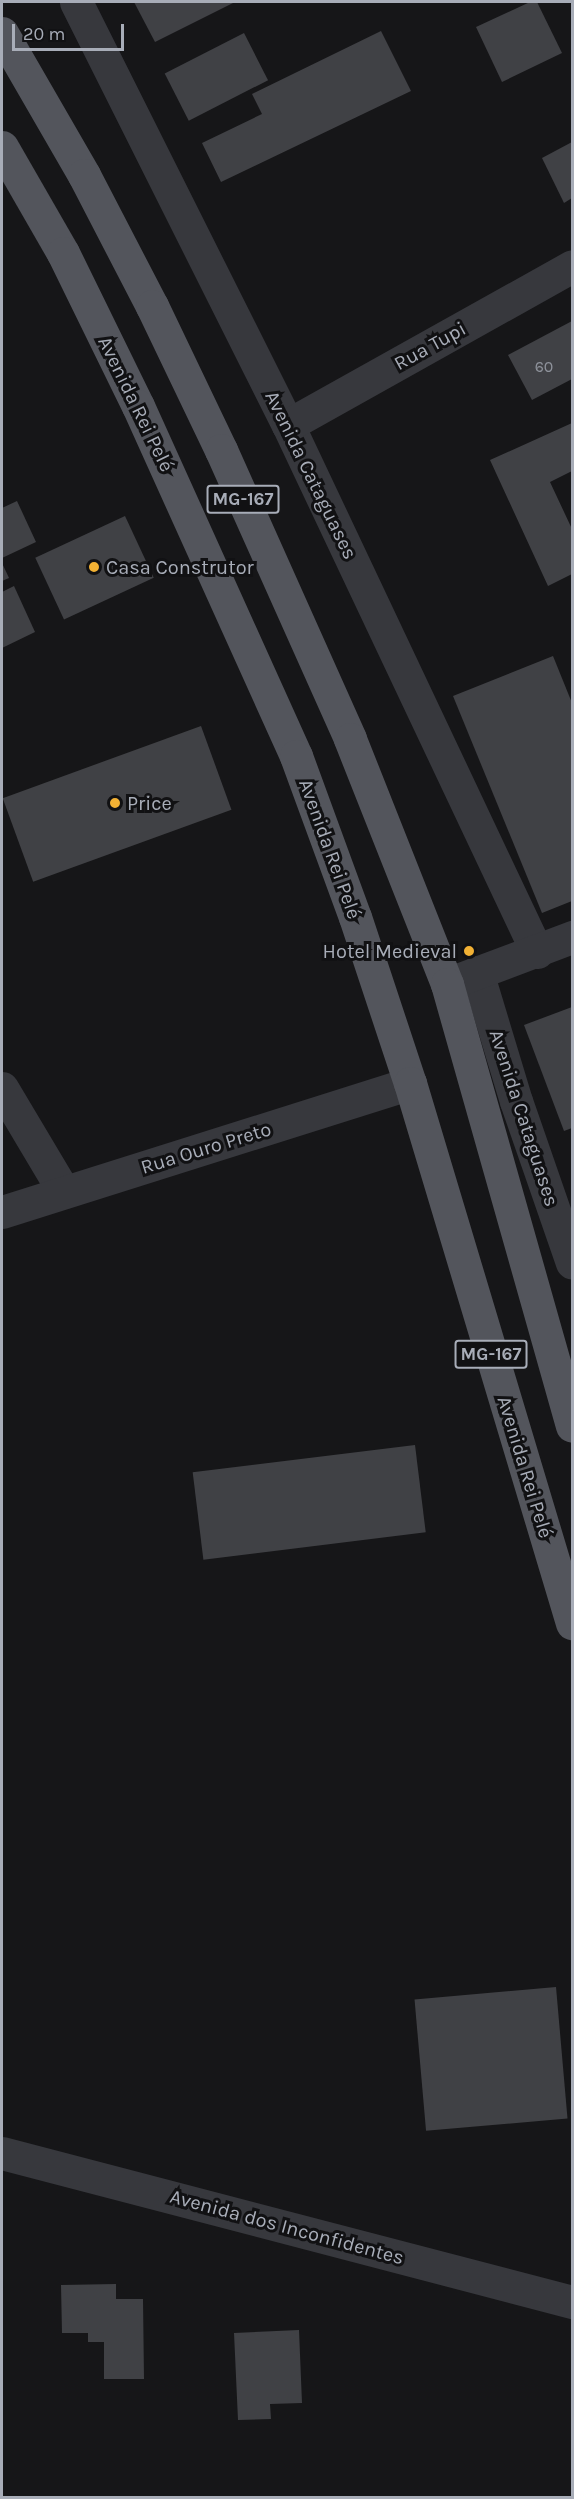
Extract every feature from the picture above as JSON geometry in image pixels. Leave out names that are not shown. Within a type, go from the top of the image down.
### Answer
[{"type":"main road","name":"MG-167","points":[[2,33],[84,175],[221,450],[350,739],[447,984],[573,1426]]},
{"type":"main road","name":"Avenida Rei Pelé","points":[[2,147],[63,253],[138,406],[291,746],[355,917],[410,1083],[573,1623]]},
{"type":"street","name":"Avenida Cataguases","points":[[76,2],[288,425],[537,952]]},
{"type":"street","name":"Rua Tupi","points":[[288,425],[573,266]]},
{"type":"street","points":[[447,984],[573,937]]},
{"type":"street","name":"Avenida Cataguases","points":[[477,972],[516,1101],[573,1263]]},
{"type":"street","name":"Rua Ouro Preto","points":[[2,1212],[410,1083]]},
{"type":"street","points":[[2,1088],[64,1192]]},
{"type":"street","name":"Avenida dos Inconfidentes","points":[[2,2152],[573,2302]]},
{"type":"building","points":[[134,2],[235,2],[155,42]]},
{"type":"building","points":[[530,2],[537,2],[562,53],[502,82],[476,27]]},
{"type":"building","points":[[381,31],[411,91],[221,182],[202,143],[262,114],[252,94]]},
{"type":"building","points":[[244,33],[268,80],[189,121],[165,73]]},
{"type":"building","points":[[572,142],[572,198],[564,203],[542,158]]},
{"type":"building","points":[[572,321],[572,379],[532,400],[508,355]]},
{"type":"building","points":[[572,423],[572,471],[550,482],[572,529],[572,574],[548,586],[490,460]]},
{"type":"building","points":[[17,501],[36,542],[2,558],[2,508]]},
{"type":"building","name":"Casa Construtor","points":[[125,516],[154,578],[64,619],[35,558]]},
{"type":"building","points":[[2,563],[9,578],[2,581]]},
{"type":"building","points":[[14,586],[35,632],[2,648],[2,592]]},
{"type":"building","points":[[553,656],[572,703],[572,901],[542,913],[453,696]]},
{"type":"building","name":"Price","points":[[201,726],[231,810],[33,882],[3,798]]},
{"type":"building","points":[[572,1007],[572,1128],[564,1131],[524,1025]]},
{"type":"building","points":[[415,1445],[426,1532],[203,1560],[193,1472]]},
{"type":"building","points":[[556,1987],[568,2118],[426,2131],[415,1999]]},
{"type":"building","points":[[116,2284],[116,2299],[143,2299],[144,2379],[104,2379],[104,2342],[88,2342],[88,2333],[62,2333],[61,2285]]},
{"type":"building","points":[[299,2330],[302,2403],[270,2404],[271,2419],[238,2420],[234,2333]]},
{"type":"place","name":"Casa Construtor","points":[[94,567]]},
{"type":"place","name":"Price","points":[[115,803]]},
{"type":"place","name":"Hotel Medieval","points":[[469,951]]}]
